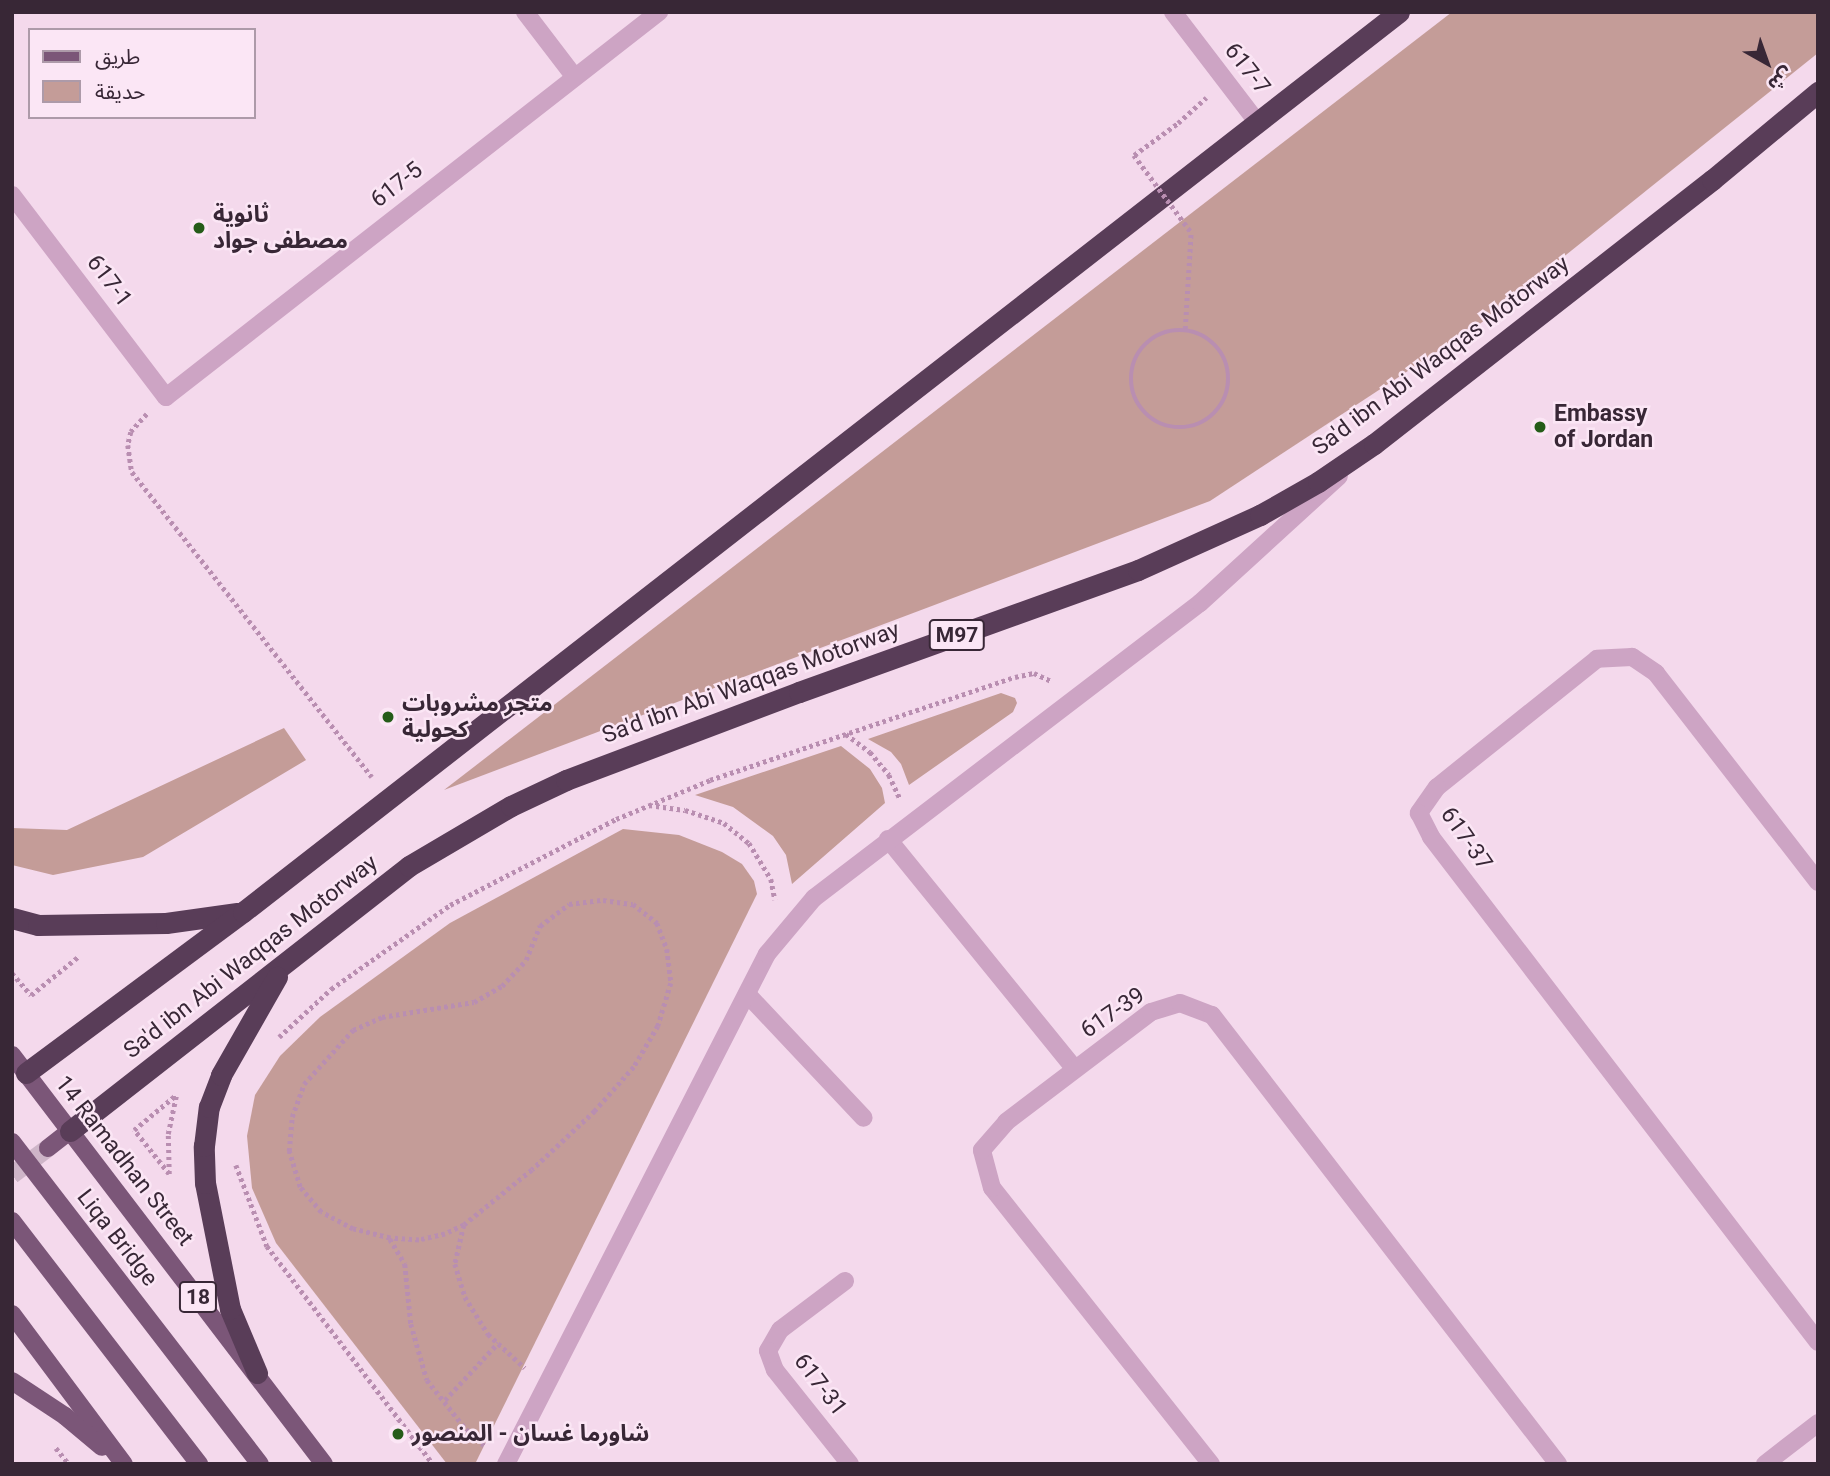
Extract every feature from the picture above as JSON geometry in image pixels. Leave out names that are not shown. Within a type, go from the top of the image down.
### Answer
[{"type":"highway","name":"Sa'd ibn Abi Waqqas Motorway","points":[[19,1078],[243,912],[1399,12]]},
{"type":"highway","name":"Sa'd ibn Abi Waqqas Motorway","points":[[70,1131],[409,866],[512,806],[566,780],[747,711],[1200,545],[1271,509],[1374,444],[1779,126],[1818,92]]},
{"type":"highway","points":[[12,918],[38,925],[166,923],[243,912]]},
{"type":"highway","points":[[257,1373],[230,1309],[205,1182],[204,1146],[209,1107],[221,1075],[283,967]]},
{"type":"main road","name":"14 Ramadhan Street","points":[[12,1055],[19,1078],[70,1131],[324,1464]]},
{"type":"main road","points":[[48,1148],[70,1131]]},
{"type":"main road","name":"Liqa Bridge","points":[[12,1142],[261,1464]]},
{"type":"main road","points":[[12,1221],[199,1464]]},
{"type":"main road","points":[[12,1314],[123,1464]]},
{"type":"main road","points":[[12,1381],[65,1416],[123,1464]]},
{"type":"street","points":[[525,12],[574,76]]},
{"type":"street","name":"617-5","points":[[166,397],[659,12]]},
{"type":"street","name":"617-7","points":[[1172,12],[1257,122]]},
{"type":"street","points":[[1779,126],[1818,99]]},
{"type":"street","name":"617-1","points":[[12,195],[166,397]]},
{"type":"street","points":[[500,1459],[546,1385],[767,954],[814,898],[1200,603],[1374,444]]},
{"type":"street","name":"617-37","points":[[1818,882],[1657,673],[1632,657],[1597,659],[1437,786],[1419,813],[1431,837],[1818,1342]]},
{"type":"street","points":[[888,839],[1075,1069]]},
{"type":"street","points":[[747,994],[864,1118]]},
{"type":"street","name":"617-39","points":[[1211,1464],[992,1188],[982,1150],[1006,1122],[1151,1012],[1180,1003],[1212,1015],[1558,1464]]},
{"type":"street","name":"617-31","points":[[845,1280],[780,1330],[768,1351],[775,1370],[850,1464]]},
{"type":"street","points":[[1765,1464],[1818,1423]]},
{"type":"path","points":[[1185,329],[1191,232],[1134,155],[1178,124],[1225,81]]},
{"type":"path","points":[[1185,329],[1209,338],[1226,359],[1230,384],[1221,409],[1200,425],[1175,429],[1151,420],[1134,400],[1130,375],[1139,350],[1159,333],[1185,329]]},
{"type":"path","points":[[166,397],[131,432],[128,458],[132,472],[388,799]]},
{"type":"path","points":[[275,1042],[331,989],[450,905],[649,805],[710,780],[1015,677],[1034,673],[1050,679],[1056,686]]},
{"type":"path","points":[[845,734],[870,751],[883,767],[900,800]]},
{"type":"path","points":[[649,805],[685,810],[724,822],[749,843],[772,879],[777,906]]},
{"type":"path","points":[[603,900],[633,904],[657,923],[667,949],[671,983],[658,1026],[634,1067],[595,1111],[531,1170],[464,1225],[446,1234],[419,1240],[390,1238],[353,1229],[321,1212],[300,1187],[289,1151],[292,1117],[304,1084],[353,1030],[382,1017],[474,1002],[502,986],[526,960],[540,926],[569,904],[603,900]]},
{"type":"path","points":[[12,972],[31,995],[72,962]]},
{"type":"path","points":[[176,1095],[168,1134],[169,1174],[134,1130],[176,1095]]},
{"type":"path","points":[[235,1163],[267,1246],[433,1464]]},
{"type":"path","points":[[464,1225],[455,1264],[465,1297],[498,1343],[546,1385]]},
{"type":"path","points":[[390,1238],[405,1264],[411,1324],[419,1361],[427,1380],[446,1400],[466,1429],[500,1459]]},
{"type":"path","points":[[446,1400],[498,1343]]},
{"type":"green space","points":[[1452,12],[1818,12],[1818,53],[1481,323],[1210,501],[444,790]]},
{"type":"green space","points":[[1001,693],[1015,698],[1017,703],[1013,712],[909,785],[901,764],[891,752],[868,739]]},
{"type":"green space","points":[[284,728],[306,760],[143,857],[53,875],[12,865],[12,828],[67,830]]},
{"type":"green space","points":[[841,746],[870,769],[882,788],[885,803],[792,884],[786,855],[773,836],[733,807],[695,795]]},
{"type":"green space","points":[[623,829],[679,835],[722,852],[742,864],[754,881],[757,894],[475,1464],[447,1464],[276,1243],[252,1188],[247,1136],[255,1095],[280,1056],[320,1017],[450,923]]},
{"type":"tunnel","points":[[12,1175],[48,1148]]},
{"type":"place","name":"ثانوية مصطفى جواد","points":[[199,228]]},
{"type":"place","name":"Embassy of Jordan","points":[[1540,427]]},
{"type":"place","name":"متجر مشروبات كحولية","points":[[388,717]]},
{"type":"place","name":"شاورما غسان - المنصور","points":[[398,1434]]}]
